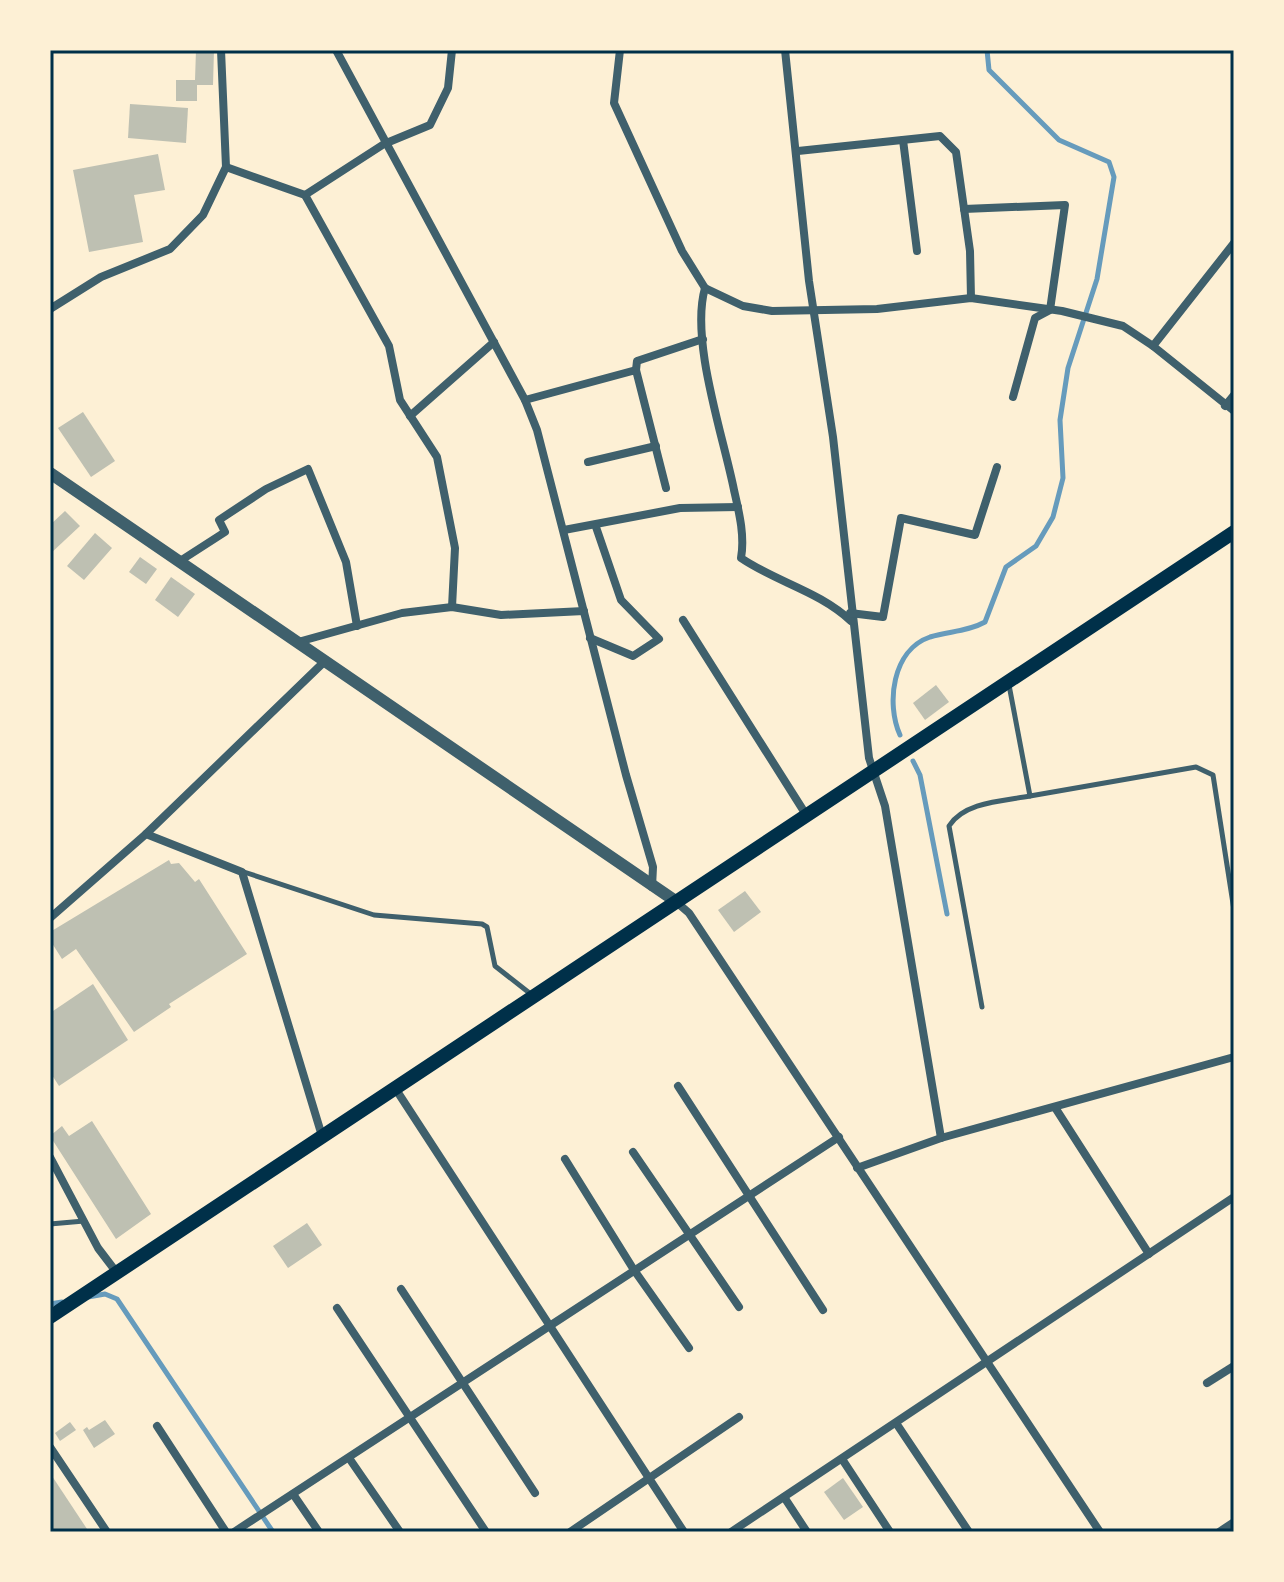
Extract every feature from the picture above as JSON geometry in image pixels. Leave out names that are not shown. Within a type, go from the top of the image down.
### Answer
[{"type":"main road","points":[[55,1314],[805,813],[872,772],[1234,532]]},
{"type":"street","points":[[50,309],[101,277],[170,249],[203,215],[226,167],[221,50]]},
{"type":"street","points":[[336,50],[384,144],[525,400],[537,430],[653,867],[652,887]]},
{"type":"street","points":[[305,195],[384,144],[430,125],[448,88],[452,50]]},
{"type":"street","points":[[620,50],[614,103],[682,251],[705,288],[743,306],[772,311],[877,309],[971,298],[1050,310],[1123,326],[1234,411]]},
{"type":"street","points":[[785,50],[798,151],[812,308],[833,437],[851,617],[872,772],[885,806],[941,1138]]},
{"type":"street","points":[[798,151],[940,136],[956,152],[971,298]]},
{"type":"street","points":[[903,140],[917,251]]},
{"type":"street","points":[[226,167],[305,195],[389,346],[400,400],[437,457],[444,485],[455,548],[452,607]]},
{"type":"street","points":[[964,209],[1065,205],[1050,310]]},
{"type":"street","points":[[1153,346],[1234,243]]},
{"type":"street","points":[[705,288],[699,310],[738,507],[743,545],[741,558],[765,575],[834,605],[851,617],[883,617],[901,518],[975,535],[997,467]]},
{"type":"street","points":[[1013,397],[1035,318],[1050,310]]},
{"type":"street","points":[[666,488],[636,370],[637,361],[703,339]]},
{"type":"street","points":[[410,416],[494,342]]},
{"type":"street","points":[[525,400],[636,370]]},
{"type":"street","points":[[1225,406],[1234,395]]},
{"type":"street","points":[[588,462],[656,446]]},
{"type":"street","points":[[180,561],[225,532],[219,520],[266,489],[308,469],[346,562],[357,626]]},
{"type":"street","points":[[50,473],[689,913],[1100,1532]]},
{"type":"street","points":[[564,530],[596,527],[680,508],[738,507]]},
{"type":"street","points":[[590,638],[633,656],[659,639],[621,600],[596,527]]},
{"type":"street","points":[[298,642],[402,613],[452,607],[530,616],[584,611]]},
{"type":"street","points":[[683,620],[805,813]]},
{"type":"street","points":[[50,918],[146,834],[325,661]]},
{"type":"street","points":[[146,834],[242,872],[322,1136]]},
{"type":"street","points":[[857,1168],[941,1138],[1056,1109],[1234,1057]]},
{"type":"street","points":[[678,1086],[823,1310]]},
{"type":"street","points":[[395,1088],[684,1532]]},
{"type":"street","points":[[1056,1109],[1149,1254]]},
{"type":"street","points":[[234,1532],[839,1137]]},
{"type":"street","points":[[633,1152],[739,1307]]},
{"type":"street","points":[[565,1159],[634,1270],[689,1348]]},
{"type":"street","points":[[52,1163],[117,1273]]},
{"type":"street","points":[[731,1532],[1234,1197]]},
{"type":"street","points":[[401,1289],[535,1493]]},
{"type":"street","points":[[337,1308],[486,1532]]},
{"type":"street","points":[[1207,1383],[1234,1366]]},
{"type":"street","points":[[570,1532],[739,1417]]},
{"type":"street","points":[[896,1423],[969,1532]]},
{"type":"street","points":[[157,1426],[226,1532]]},
{"type":"street","points":[[50,1447],[107,1532]]},
{"type":"street","points":[[349,1458],[400,1532]]},
{"type":"street","points":[[842,1459],[890,1532]]},
{"type":"street","points":[[293,1494],[319,1532]]},
{"type":"street","points":[[784,1497],[807,1532]]},
{"type":"street","points":[[1219,1532],[1234,1522]]},
{"type":"lane","points":[[1008,680],[1030,796]]},
{"type":"lane","points":[[982,1007],[949,826],[956,815],[968,809],[1196,767],[1213,775],[1234,910]]},
{"type":"lane","points":[[242,872],[374,915],[482,924],[487,927],[495,966],[533,995]]},
{"type":"lane","points":[[50,1224],[85,1221]]},
{"type":"building","points":[[196,50],[214,50],[213,85],[197,85],[197,101],[176,101],[176,80],[195,80]]},
{"type":"building","points":[[130,104],[188,108],[186,143],[128,138]]},
{"type":"building","points":[[158,154],[165,190],[134,195],[143,242],[89,252],[73,170]]},
{"type":"building","points":[[83,412],[115,461],[91,477],[58,428]]},
{"type":"building","points":[[65,511],[80,526],[50,554],[50,525]]},
{"type":"building","points":[[95,533],[112,548],[84,580],[67,566]]},
{"type":"building","points":[[140,557],[157,569],[146,584],[129,572]]},
{"type":"building","points":[[171,577],[195,594],[178,617],[155,600]]},
{"type":"building","points":[[936,685],[949,702],[925,720],[913,703]]},
{"type":"building","points":[[169,860],[171,864],[179,863],[195,882],[199,879],[247,954],[169,1004],[171,1007],[134,1032],[76,949],[62,959],[50,940],[50,932]]},
{"type":"building","points":[[745,891],[761,912],[734,932],[718,910]]},
{"type":"building","points":[[93,984],[128,1040],[59,1086],[50,1072],[50,1013]]},
{"type":"building","points":[[92,1121],[151,1214],[116,1239],[50,1136],[62,1126],[69,1136]]},
{"type":"building","points":[[307,1223],[322,1245],[288,1268],[273,1246]]},
{"type":"building","points":[[105,1420],[115,1434],[94,1448],[83,1430],[87,1427],[89,1430]]},
{"type":"building","points":[[70,1422],[76,1430],[60,1441],[55,1433]]},
{"type":"building","points":[[50,1473],[89,1532],[50,1532]]},
{"type":"building","points":[[843,1478],[863,1507],[844,1520],[824,1492]]},
{"type":"waterway","points":[[900,735],[893,694],[900,666],[907,653],[930,637],[985,622],[1006,567],[1036,546],[1053,517],[1063,478],[1060,420],[1068,368],[1097,279],[1114,177],[1109,162],[1059,140],[989,70],[987,50]]},
{"type":"waterway","points":[[913,761],[920,775],[947,914]]},
{"type":"waterway","points":[[88,1297],[105,1294],[117,1299],[273,1532]]},
{"type":"waterway","points":[[50,1304],[62,1302]]}]
